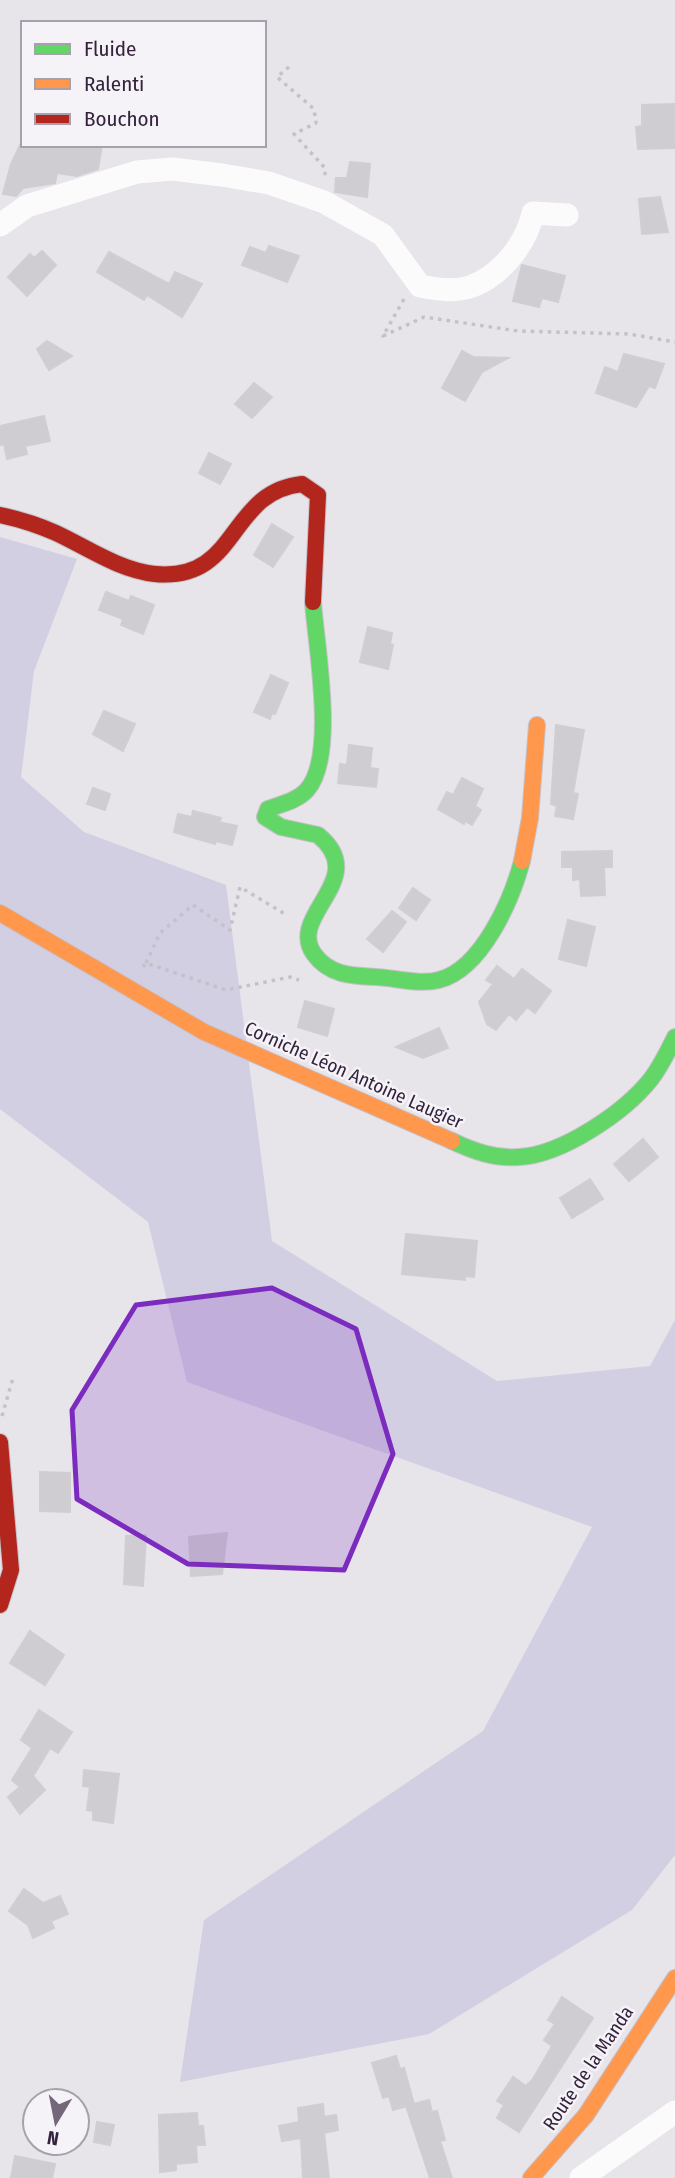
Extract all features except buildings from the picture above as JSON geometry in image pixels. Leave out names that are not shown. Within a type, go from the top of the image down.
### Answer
[{"type":"street","points":[[0,225],[27,206],[137,172],[172,169],[268,183],[324,202],[383,235],[420,286],[446,290],[470,287],[489,277],[516,252],[533,213],[567,215]]},
{"type":"street","points":[[0,515],[56,533],[112,564],[138,571],[172,574],[196,569],[211,562],[261,498],[292,485],[302,484],[318,495],[312,594],[321,732],[316,771],[307,790],[296,799],[268,809],[265,817],[276,825],[315,831],[331,848],[335,864],[334,883],[312,915],[309,940],[313,953],[321,964],[337,974],[436,981],[454,972],[479,950],[503,918],[514,885],[527,831],[537,725]]},
{"type":"street","name":"Corniche Léon Antoine Laugier","points":[[0,913],[204,1032],[350,1094],[471,1150],[488,1155],[522,1157],[539,1154],[564,1144],[597,1124],[623,1105],[650,1079],[675,1037]]},
{"type":"street","points":[[0,1442],[11,1570],[0,1605]]},
{"type":"street","name":"Route de la Manda","points":[[531,2178],[586,2115],[675,1978]]},
{"type":"street","points":[[581,2178],[675,2112]]},
{"type":"path","points":[[289,66],[277,77],[314,109],[316,123],[293,134],[326,168],[324,202]]},
{"type":"path","points":[[415,280],[383,336],[424,317],[518,331],[629,334],[675,342]]},
{"type":"path","points":[[140,971],[160,933],[194,905],[230,930],[240,887],[293,918],[312,915]]},
{"type":"path","points":[[146,963],[226,990],[290,977],[310,983]]},
{"type":"path","points":[[0,1425],[13,1378]]},
{"type":"highlighted area","points":[[272,1288],[356,1329],[393,1454],[344,1570],[188,1564],[77,1499],[72,1410],[136,1305]]},
{"type":"shaded area","points":[[0,537],[77,559],[34,671],[21,777],[84,832],[226,885],[272,1241],[497,1381],[650,1366],[675,1320],[675,1855],[632,1910],[429,2034],[180,2082],[204,1920],[483,1731],[592,1527],[187,1382],[148,1222],[0,1109]]},
{"type":"traffic: fast","points":[[313,602],[322,700],[321,752],[316,774],[307,790],[294,800],[268,809],[265,817],[281,827],[318,835],[332,851],[336,867],[333,882],[310,925],[308,939],[314,954],[326,966],[349,975],[424,982],[439,980],[455,973],[482,948],[493,931],[511,894],[522,861]]},
{"type":"traffic: fast","points":[[452,1141],[484,1154],[501,1157],[519,1157],[554,1149],[591,1130],[640,1092],[658,1069],[675,1037]]},
{"type":"traffic: slow","points":[[522,861],[530,818],[537,725]]},
{"type":"traffic: slow","points":[[0,913],[204,1032],[452,1141]]},
{"type":"traffic: slow","points":[[531,2178],[586,2115],[675,1978]]},
{"type":"traffic: jam","points":[[0,515],[49,530],[129,568],[155,574],[183,573],[203,564],[219,551],[259,503],[278,490],[302,484],[318,495],[313,602]]},
{"type":"traffic: jam","points":[[0,1442],[11,1570],[0,1605]]}]
